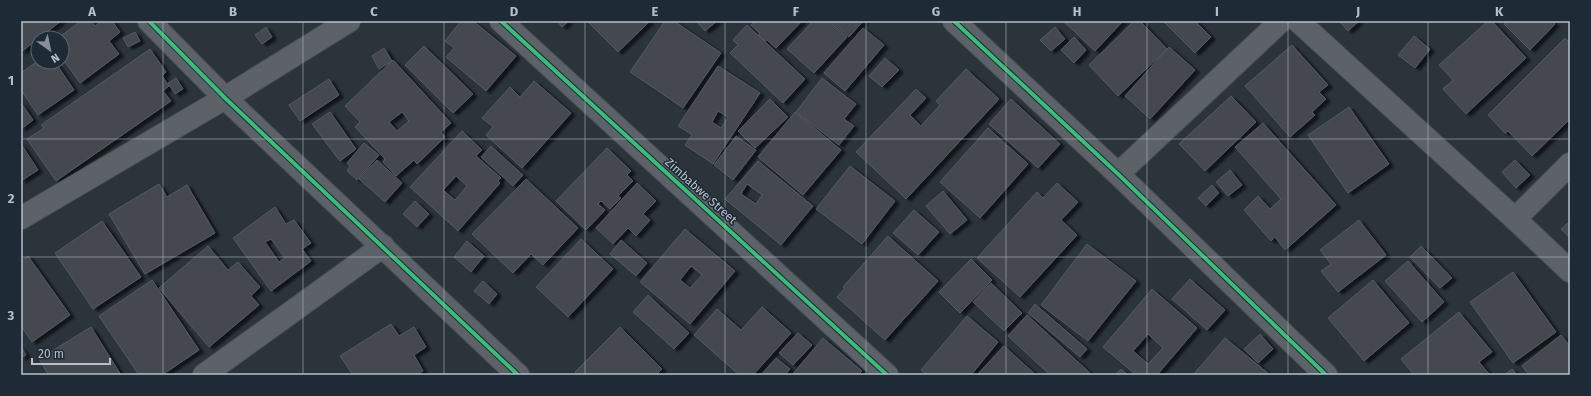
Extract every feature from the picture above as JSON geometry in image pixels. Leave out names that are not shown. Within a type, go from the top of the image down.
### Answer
[{"type":"street","points":[[149,21],[225,98],[518,375]]},
{"type":"street","points":[[21,218],[225,98],[349,21]]},
{"type":"street","name":"Zimbabwe Street","points":[[501,21],[887,375]]},
{"type":"street","points":[[954,21],[1118,174],[1326,375]]},
{"type":"street","points":[[1118,174],[1281,21]]},
{"type":"street","points":[[1298,21],[1570,271]]},
{"type":"street","points":[[1515,219],[1570,164]]},
{"type":"street","points":[[204,375],[383,246]]},
{"type":"building","points":[[21,21],[61,21],[49,30],[30,30],[30,45],[21,52]]},
{"type":"building","points":[[81,21],[91,21],[95,26],[102,21],[112,21],[120,32],[109,41],[119,54],[80,83],[70,69],[69,30]]},
{"type":"building","points":[[461,21],[473,21],[516,56],[486,91],[446,57],[454,48],[445,41]]},
{"type":"building","points":[[557,21],[569,21],[562,27]]},
{"type":"building","points":[[587,21],[650,21],[618,52]]},
{"type":"building","points":[[665,21],[674,21],[721,53],[683,108],[630,72]]},
{"type":"building","points":[[696,21],[717,21],[705,31]]},
{"type":"building","points":[[755,21],[802,21],[776,48],[767,40],[765,41],[758,35],[760,34],[751,25]]},
{"type":"building","points":[[813,21],[829,21],[847,37],[814,73],[787,49]]},
{"type":"building","points":[[831,21],[863,21],[849,37]]},
{"type":"building","points":[[1063,21],[1123,21],[1095,51]]},
{"type":"building","points":[[1134,21],[1140,21],[1167,49],[1118,96],[1089,65]]},
{"type":"building","points":[[1163,21],[1195,21],[1211,37],[1195,53]]},
{"type":"building","points":[[1339,21],[1359,21],[1348,31]]},
{"type":"building","points":[[1488,21],[1492,21],[1526,58],[1466,114],[1443,89],[1453,80],[1439,65]]},
{"type":"building","points":[[1507,21],[1552,21],[1555,24],[1530,50],[1504,24]]},
{"type":"building","points":[[747,25],[805,79],[783,103],[730,53],[738,45],[733,40]]},
{"type":"building","points":[[266,27],[272,37],[262,44],[255,35]]},
{"type":"building","points":[[1055,27],[1065,39],[1051,51],[1040,40]]},
{"type":"building","points":[[863,28],[884,45],[845,91],[824,73]]},
{"type":"building","points":[[135,32],[140,41],[128,47],[123,38]]},
{"type":"building","points":[[1414,36],[1430,49],[1415,68],[1398,55]]},
{"type":"building","points":[[1074,37],[1086,50],[1074,63],[1061,50]]},
{"type":"building","points":[[1565,38],[1570,43],[1570,119],[1532,156],[1508,131],[1505,133],[1488,115]]},
{"type":"building","points":[[1292,45],[1328,85],[1319,92],[1326,99],[1312,112],[1315,115],[1290,137],[1245,86]]},
{"type":"building","points":[[424,46],[473,94],[453,113],[405,65]]},
{"type":"building","points":[[1169,47],[1195,70],[1150,119],[1125,96]]},
{"type":"building","points":[[384,48],[392,61],[379,69],[372,56]]},
{"type":"building","points":[[150,49],[166,72],[162,76],[169,86],[163,91],[171,101],[56,181],[27,139],[44,128],[41,125]]},
{"type":"building","points":[[885,58],[899,70],[882,87],[869,76]]},
{"type":"building","points":[[393,60],[451,123],[441,132],[445,137],[417,164],[414,160],[396,176],[383,162],[385,159],[355,127],[360,122],[345,106]],"holes":[[[402,112],[409,121],[397,131],[389,122]]]},
{"type":"building","points":[[718,66],[760,93],[713,164],[685,145],[692,135],[678,126]],"holes":[[[718,111],[728,117],[721,128],[712,122]]]},
{"type":"building","points":[[30,67],[30,70],[60,70],[74,90],[38,115],[21,90],[21,73]]},
{"type":"building","points":[[966,69],[999,99],[906,199],[856,152],[916,89],[926,98],[910,115],[921,126],[940,105],[936,101]]},
{"type":"building","points":[[176,78],[183,89],[175,94],[168,83]]},
{"type":"building","points":[[822,78],[856,104],[844,119],[854,126],[839,145],[796,112]]},
{"type":"building","points":[[329,79],[339,95],[300,121],[289,105]]},
{"type":"building","points":[[534,81],[571,113],[522,168],[486,135],[493,127],[482,118],[510,87],[520,97]]},
{"type":"building","points":[[1231,96],[1256,122],[1205,171],[1179,144]]},
{"type":"building","points":[[770,99],[788,117],[755,148],[738,131]]},
{"type":"building","points":[[1011,99],[1060,144],[1038,168],[989,124]]},
{"type":"building","points":[[21,103],[33,120],[21,129]]},
{"type":"building","points":[[1349,107],[1389,164],[1348,193],[1308,135]]},
{"type":"building","points":[[330,112],[356,149],[340,161],[312,124]]},
{"type":"building","points":[[795,112],[841,150],[803,195],[758,157]]},
{"type":"building","points":[[1263,123],[1336,205],[1285,250],[1275,237],[1271,241],[1244,210],[1258,196],[1270,209],[1281,199],[1235,147]]},
{"type":"building","points":[[988,128],[1028,164],[980,218],[940,182]]},
{"type":"building","points":[[462,131],[482,150],[476,156],[501,178],[498,181],[500,183],[458,231],[410,187]],"holes":[[[456,176],[467,186],[455,200],[443,190]]]},
{"type":"building","points":[[736,136],[756,150],[733,180],[714,165]]},
{"type":"building","points":[[364,143],[379,155],[357,180],[347,171],[350,166],[347,163]]},
{"type":"building","points":[[21,144],[38,170],[21,181]]},
{"type":"building","points":[[491,146],[523,175],[513,186],[481,157]]},
{"type":"building","points":[[607,148],[631,171],[627,175],[633,181],[618,196],[621,198],[610,209],[601,201],[598,204],[605,210],[586,230],[556,201]]},
{"type":"building","points":[[377,160],[402,183],[385,202],[359,179]]},
{"type":"building","points":[[1515,160],[1530,175],[1516,188],[1502,172]]},
{"type":"building","points":[[758,161],[813,206],[781,245],[725,199]],"holes":[[[747,184],[762,195],[756,204],[741,194]]]},
{"type":"building","points":[[850,166],[895,201],[862,244],[816,209]]},
{"type":"building","points":[[1230,170],[1242,185],[1228,196],[1216,182]]},
{"type":"building","points":[[526,179],[578,228],[543,265],[531,254],[513,273],[472,234]]},
{"type":"building","points":[[637,183],[656,201],[643,214],[650,220],[636,236],[628,228],[613,244],[596,228]]},
{"type":"building","points":[[1057,183],[1078,202],[1061,220],[1077,235],[1020,297],[977,258],[1037,192],[1043,198]]},
{"type":"building","points":[[159,184],[167,197],[187,185],[215,233],[145,274],[109,214]]},
{"type":"building","points":[[1212,185],[1219,193],[1206,206],[1198,198]]},
{"type":"building","points":[[943,191],[967,220],[950,234],[926,206]]},
{"type":"building","points":[[415,201],[429,214],[417,227],[403,214]]},
{"type":"building","points":[[275,207],[286,224],[294,220],[311,243],[302,249],[311,261],[271,291],[233,238]],"holes":[[[271,239],[285,258],[279,262],[265,242]]]},
{"type":"building","points":[[914,210],[939,232],[918,255],[893,233]]},
{"type":"building","points":[[1359,220],[1386,255],[1338,292],[1321,271],[1331,264],[1320,250]]},
{"type":"building","points":[[102,221],[141,277],[93,309],[55,253]]},
{"type":"building","points":[[1570,221],[1570,238],[1561,229]]},
{"type":"building","points":[[685,229],[735,271],[690,324],[640,282]],"holes":[[[691,266],[702,275],[690,288],[680,280]]]},
{"type":"building","points":[[888,236],[938,281],[885,340],[837,297],[845,288],[843,287]]},
{"type":"building","points":[[581,239],[613,269],[568,317],[536,287]]},
{"type":"building","points":[[621,240],[647,263],[636,276],[610,254]]},
{"type":"building","points":[[467,241],[484,256],[471,272],[454,257]]},
{"type":"building","points":[[1087,244],[1136,281],[1088,341],[1041,305]]},
{"type":"building","points":[[208,246],[228,270],[238,262],[260,287],[251,296],[259,305],[209,347],[159,288]]},
{"type":"building","points":[[1421,246],[1452,278],[1440,288],[1410,257]]},
{"type":"building","points":[[28,256],[70,315],[32,342],[21,326],[21,261]]},
{"type":"building","points":[[971,259],[992,280],[960,313],[939,292]]},
{"type":"building","points":[[1408,261],[1444,302],[1422,322],[1385,281]]},
{"type":"building","points":[[1513,272],[1556,332],[1513,363],[1470,302]]},
{"type":"building","points":[[1190,279],[1225,310],[1207,330],[1172,299]]},
{"type":"building","points":[[152,280],[199,350],[162,375],[139,375],[99,316]]},
{"type":"building","points":[[1373,280],[1409,323],[1364,361],[1328,318]]},
{"type":"building","points":[[483,281],[497,294],[489,304],[474,291]]},
{"type":"building","points":[[991,283],[1022,313],[1004,331],[973,302]]},
{"type":"building","points":[[1152,289],[1197,328],[1157,375],[1136,375],[1103,347]],"holes":[[[1148,334],[1163,348],[1148,364],[1133,351]]]},
{"type":"building","points":[[648,295],[689,333],[674,349],[633,312]]},
{"type":"building","points":[[1035,304],[1087,349],[1080,357],[1028,313]]},
{"type":"building","points":[[762,307],[791,333],[753,375],[739,375],[694,335],[717,309],[741,330]]},
{"type":"building","points":[[1459,312],[1492,352],[1479,362],[1490,375],[1414,375],[1401,359]]},
{"type":"building","points":[[1027,315],[1090,373],[1089,375],[1050,375],[1008,336]]},
{"type":"building","points":[[967,316],[998,342],[971,375],[927,375],[921,370]]},
{"type":"building","points":[[391,324],[399,336],[414,327],[426,347],[414,355],[423,371],[416,375],[353,375],[340,356]]},
{"type":"building","points":[[91,327],[121,375],[46,375],[48,374],[39,359]]},
{"type":"building","points":[[620,327],[662,369],[656,375],[578,375],[575,372]]},
{"type":"building","points":[[798,333],[812,345],[793,365],[779,353]]},
{"type":"building","points":[[1260,334],[1273,349],[1258,363],[1244,349]]},
{"type":"building","points":[[1561,335],[1570,346],[1570,375],[1529,375],[1522,366]]},
{"type":"building","points":[[823,338],[862,371],[858,375],[792,375]]},
{"type":"building","points":[[1225,338],[1269,374],[1193,375]]},
{"type":"building","points":[[1004,346],[1036,375],[977,375]]},
{"type":"building","points":[[21,347],[26,355],[21,358]]},
{"type":"building","points":[[776,358],[790,369],[785,375],[761,375]]},
{"type":"building","points":[[1121,369],[1128,375],[1115,375]]},
{"type":"building","points":[[1512,369],[1517,375],[1504,375]]},
{"type":"cycle path","points":[[149,21],[225,98],[518,375]]},
{"type":"cycle path","points":[[501,21],[887,375]]},
{"type":"cycle path","points":[[954,21],[1118,174],[1326,375]]}]
